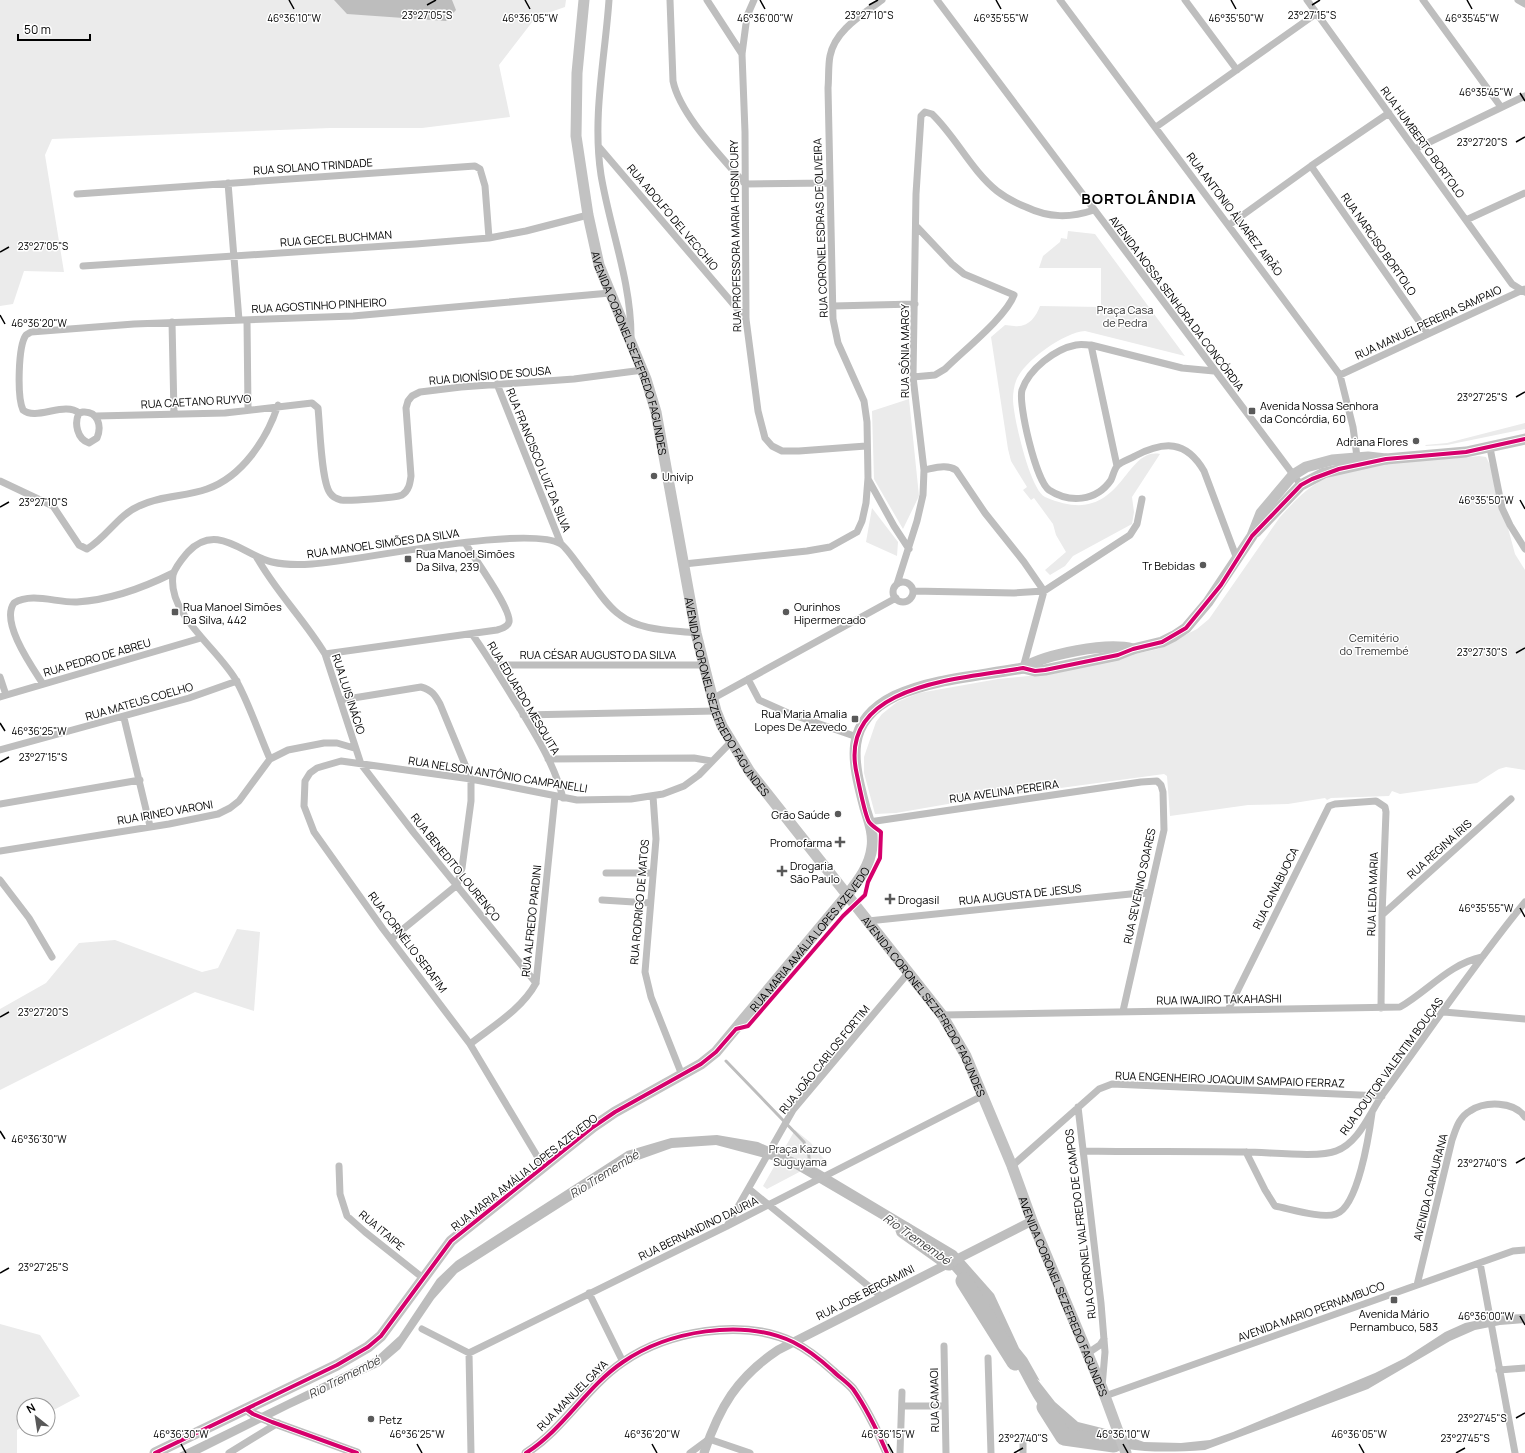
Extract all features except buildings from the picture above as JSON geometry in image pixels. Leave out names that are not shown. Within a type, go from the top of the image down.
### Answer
[{"type":"main road","name":"AVENIDA CORONEL SEZEFREDO FAGUNDES","points":[[584,0],[577,73],[576,136],[588,215],[599,265],[643,370],[656,412],[696,633],[716,711],[731,742],[750,772],[942,1015],[966,1056],[1012,1166],[1032,1221],[1104,1392],[1126,1453]]},
{"type":"main road","name":"RUA MARIA AMÁLIA LOPES AZEVEDO","points":[[155,1453],[250,1411],[368,1347],[381,1336],[438,1257],[457,1236],[543,1166],[604,1119],[701,1064],[716,1052],[847,895],[862,874],[870,858],[872,847],[869,822],[854,759],[857,737],[869,715],[879,706],[895,696],[941,682],[1023,668],[1035,661],[1047,658],[1117,646],[1133,649],[1162,642],[1186,628],[1208,602],[1252,536],[1300,485],[1324,473],[1386,459],[1456,453],[1490,448],[1525,439]]},
{"type":"main road","name":"RUA MARIA AMÁLIA LOPES AZEVEDO","points":[[1252,536],[1261,513],[1293,475],[1306,467],[1357,457],[1386,459]]},
{"type":"street","points":[[609,0],[601,68],[599,147],[601,175],[628,295],[631,316],[631,343]]},
{"type":"street","points":[[670,0],[673,81],[675,91],[679,100],[700,129],[745,184],[830,184]]},
{"type":"street","points":[[707,0],[742,54]]},
{"type":"street","name":"RUA PROFESSORA MARIA HOSNI CURY","points":[[754,0],[747,16],[742,54],[746,319],[758,411],[766,438],[772,446],[782,451],[866,446]]},
{"type":"street","name":"RUA CORONEL ESDRAS DE OLIVEIRA","points":[[684,564],[807,551],[830,547],[857,532],[862,521],[866,504],[868,478],[866,446],[867,422],[864,401],[838,343],[833,319],[828,88],[830,56],[834,43],[842,32],[882,0]]},
{"type":"street","name":"AVENIDA NOSSA SENHORA DA CONCÓRDIA","points":[[937,0],[1300,485]]},
{"type":"street","name":"RUA ANTONIO ÁLVAREZ AIRÃO","points":[[1060,0],[1156,126],[1340,375],[1353,427],[1357,457]]},
{"type":"street","points":[[1185,0],[1237,70]]},
{"type":"street","name":"RUA HUMBERTO BORTOLO","points":[[1307,0],[1512,284],[1524,290]]},
{"type":"street","points":[[1423,0],[1500,107]]},
{"type":"street","points":[[1518,0],[1525,4]]},
{"type":"street","points":[[1156,126],[1237,70],[1316,12]]},
{"type":"street","points":[[1415,149],[1525,96]]},
{"type":"street","name":"RUA SÔNIA MARGY","points":[[896,598],[894,589],[898,584],[910,549],[923,495],[924,470],[913,377],[918,153],[920,118],[922,113],[929,112],[932,114],[981,175],[996,191],[1012,201],[1032,210],[1054,216],[1079,215],[1094,210]]},
{"type":"street","points":[[1229,225],[1311,166],[1389,113]]},
{"type":"street","name":"RUA ADOLFO DEL VECCHIO","points":[[599,147],[746,319]]},
{"type":"street","name":"RUA SOLANO TRINDADE","points":[[77,194],[475,166],[480,169],[485,186],[489,238]]},
{"type":"street","name":"RUA NARCISO BORTOLO","points":[[1311,166],[1428,334]]},
{"type":"street","points":[[228,183],[232,241],[243,320],[248,410]]},
{"type":"street","points":[[1466,220],[1525,193]]},
{"type":"street","name":"RUA GECEL BUCHMAN","points":[[83,266],[489,238],[526,231],[588,215]]},
{"type":"street","points":[[913,377],[935,375],[946,369],[1007,309],[1014,295],[964,274],[952,264],[916,226]]},
{"type":"street","name":"RUA MANUEL PEREIRA SAMPAIO","points":[[1340,375],[1524,290]]},
{"type":"street","name":"RUA AGOSTINHO PINHEIRO","points":[[79,413],[67,409],[32,413],[23,410],[20,400],[21,349],[24,337],[28,333],[115,325],[172,322],[353,316],[610,294]]},
{"type":"street","points":[[833,306],[915,304]]},
{"type":"street","points":[[172,322],[174,414]]},
{"type":"street","points":[[1091,345],[1117,466],[1111,480],[1102,490],[1092,496],[1080,499],[1066,497],[1056,494],[1044,484],[1035,465],[1029,442],[1022,391],[1027,379],[1036,368],[1062,350],[1076,344],[1091,345],[1182,368],[1214,371]]},
{"type":"street","name":"RUA DIONÍSIO DE SOUSA","points":[[318,408],[326,485],[330,493],[340,499],[348,500],[393,497],[402,495],[410,486],[411,476],[406,408],[408,401],[412,396],[420,392],[497,384],[574,379],[643,370]]},
{"type":"street","name":"RUA FRANCISCO LUIZ DA SILVA","points":[[497,384],[561,544]]},
{"type":"street","name":"RUA CAETANO RUYVO","points":[[96,416],[248,410],[312,403],[318,408]]},
{"type":"street","points":[[0,481],[53,506],[79,545],[87,549],[138,506],[165,497],[206,490],[231,477],[249,458],[268,430],[278,406]]},
{"type":"street","points":[[89,412],[96,416],[98,435],[93,441],[88,442],[81,438],[76,424],[79,413],[89,412]]},
{"type":"street","points":[[1117,466],[1149,449],[1160,445],[1172,446],[1190,453],[1198,461],[1204,471],[1237,559]]},
{"type":"street","points":[[1490,448],[1502,508],[1510,525],[1525,549]]},
{"type":"street","points":[[924,470],[943,466],[952,467],[956,470],[985,514],[1024,562],[1044,591],[1023,668]]},
{"type":"street","points":[[868,478],[894,526],[910,549]]},
{"type":"street","points":[[898,584],[907,583],[913,590],[1014,592],[1044,591],[1130,535],[1137,524],[1142,499]]},
{"type":"street","name":"RUA MANOEL SIMÕES DA SILVA","points":[[173,573],[188,552],[205,541],[221,540],[231,543],[271,562],[302,565],[465,543],[525,538],[561,544]]},
{"type":"street","points":[[325,654],[472,634],[497,630],[508,625],[510,621],[506,608],[465,543]]},
{"type":"street","points":[[561,544],[619,615],[635,624],[647,627],[696,633]]},
{"type":"street","name":"RUA LUIS INÁCIO","points":[[256,556],[265,573],[325,654],[341,700],[354,748],[361,764]]},
{"type":"street","points":[[43,684],[11,628],[9,613],[14,603],[25,598],[58,602],[77,602],[94,599],[156,582],[173,573],[173,590],[176,600],[201,638],[236,681],[270,759]]},
{"type":"street","points":[[712,699],[896,598],[901,602],[907,601],[912,597],[913,590]]},
{"type":"street","name":"RUA EDUARDO MESQUITA","points":[[472,634],[493,664],[548,759],[563,798]]},
{"type":"street","name":"RUA PEDRO DE ABREU","points":[[3,696],[201,638]]},
{"type":"street","name":"RUA CÉSAR AUGUSTO DA SILVA","points":[[493,664],[704,665]]},
{"type":"street","points":[[0,678],[3,696]]},
{"type":"street","points":[[748,679],[759,700],[788,713],[857,737]]},
{"type":"street","name":"RUA MATEUS COELHO","points":[[0,750],[124,718],[189,698],[236,681]]},
{"type":"street","points":[[341,700],[421,687],[428,689],[434,694],[440,704],[471,779],[471,801],[465,846],[457,885],[391,939]]},
{"type":"street","points":[[523,715],[716,711]]},
{"type":"street","points":[[124,718],[150,826]]},
{"type":"street","name":"RUA NELSON ANTÔNIO CAMPANELLI","points":[[361,764],[471,779],[563,798],[617,800],[653,796],[684,786],[699,775],[731,742]]},
{"type":"street","name":"RUA IRINEO VARONI","points":[[0,852],[199,819],[230,808],[250,788],[270,759],[288,750],[318,744],[337,743],[354,748]]},
{"type":"street","points":[[548,759],[694,758],[712,761]]},
{"type":"street","name":"RUA CORNÉLIO SERAFIM","points":[[361,764],[341,761],[317,768],[310,773],[305,782],[304,806],[314,832],[391,939],[470,1044],[543,1166]]},
{"type":"street","name":"RUA BENEDITO LOURENÇO","points":[[361,764],[414,833],[536,983]]},
{"type":"street","points":[[0,804],[140,780]]},
{"type":"street","name":"RUA SEVERINO SOARES","points":[[1123,1011],[1164,830],[1164,801],[1161,785],[1157,781],[1141,782]]},
{"type":"street","name":"RUA AVELINA PEREIRA","points":[[869,822],[1141,782]]},
{"type":"street","name":"RUA ALFREDO PARDINI","points":[[470,1044],[519,1005],[530,994],[536,983],[555,796]]},
{"type":"street","name":"RUA RODRIGO DE MATOS","points":[[653,796],[656,839],[645,963],[646,982],[682,1075]]},
{"type":"street","name":"RUA REGINA ÍRIS","points":[[1382,915],[1511,799]]},
{"type":"street","name":"RUA LEDA MARIA","points":[[1361,802],[1376,801],[1381,803],[1386,812],[1382,915],[1381,1008]]},
{"type":"street","name":"RUA CANABUOCA","points":[[1228,1010],[1329,806],[1361,802]]},
{"type":"street","points":[[606,873],[653,873]]},
{"type":"street","points":[[0,880],[30,918],[52,957]]},
{"type":"street","name":"RUA AUGUSTA DE JESUS","points":[[868,921],[1150,892]]},
{"type":"street","points":[[602,900],[650,903]]},
{"type":"street","name":"RUA DOUTOR VALENTIM BOUÇAS","points":[[1083,1151],[1321,1154],[1335,1152],[1345,1148],[1354,1138],[1382,1096],[1482,958],[1525,902]]},
{"type":"street","name":"RUA IWAJIRO TAKAHASHI","points":[[942,1015],[1400,1007],[1412,1000],[1462,963],[1482,958]]},
{"type":"street","name":"RUA JOÃO CARLOS FORTIM","points":[[727,1226],[794,1110],[909,972]]},
{"type":"street","points":[[1444,1012],[1525,1019]]},
{"type":"street","name":"RUA ENGENHEIRO JOAQUIM SAMPAIO FERRAZ","points":[[1012,1166],[1099,1089],[1112,1084],[1382,1096]]},
{"type":"street","name":"RUA BERNANDINO DAURIA","points":[[469,1353],[770,1205],[806,1185],[982,1096]]},
{"type":"street","name":"AVENIDA CARAURANA","points":[[1417,1285],[1452,1140],[1458,1122],[1469,1111],[1494,1105],[1510,1106],[1522,1113],[1525,1117]]},
{"type":"street","name":"RUA CORONEL VALFREDO DE CAMPOS","points":[[1078,1107],[1104,1339],[1104,1392]]},
{"type":"street","points":[[1246,1152],[1265,1190],[1275,1206],[1322,1215],[1335,1214],[1344,1210],[1350,1202],[1364,1158],[1372,1112]]},
{"type":"street","name":"RUA ITAIPE","points":[[339,1166],[340,1194],[347,1216],[423,1278]]},
{"type":"street","points":[[749,1189],[882,1297]]},
{"type":"street","name":"RUA JOSE BERGAMINI","points":[[704,1453],[717,1417],[740,1383],[762,1360],[778,1350],[1032,1221]]},
{"type":"street","name":"AVENIDA MARIO PERNAMBUCO","points":[[1104,1392],[1480,1263],[1513,1252],[1525,1250]]},
{"type":"street","points":[[1480,1263],[1491,1331],[1515,1453]]},
{"type":"street","points":[[589,1293],[623,1362]]},
{"type":"street","points":[[422,1329],[469,1353],[471,1453]]},
{"type":"street","name":"RUA MANUEL GAYA","points":[[526,1453],[545,1440],[596,1385],[623,1362],[649,1348],[675,1338],[724,1329],[772,1335],[794,1342],[823,1362],[852,1388],[873,1420],[887,1453]]},
{"type":"street","points":[[1088,1353],[1100,1345],[1104,1339]]},
{"type":"street","name":"RUA CAMAOI","points":[[944,1346],[946,1453]]},
{"type":"street","points":[[988,1358],[991,1453]]},
{"type":"street","points":[[1499,1370],[1525,1368]]},
{"type":"street","points":[[900,1453],[902,1392]]},
{"type":"street","points":[[902,1406],[945,1406]]},
{"type":"street","points":[[250,1411],[275,1423],[357,1453]]},
{"type":"street","points":[[229,1453],[275,1423]]},
{"type":"street","points":[[690,1453],[709,1439],[750,1453]]},
{"type":"street","points":[[1023,1440],[1023,1453]]},
{"type":"green space","points":[[0,0],[566,0],[565,7],[536,17],[499,65],[510,117],[422,128],[330,128],[52,139],[45,155],[64,272],[24,271],[13,304],[0,306]]},
{"type":"green space","name":"Praça Casa de Pedra","points":[[1068,231],[1095,234],[1185,356],[1085,331],[1067,336],[1056,342],[1036,357],[1020,373],[1015,383],[1013,394],[1019,436],[1028,467],[1039,491],[1045,497],[1071,505],[1091,504],[1106,496],[1118,486],[1137,463],[1147,455],[1160,454],[1132,497],[1134,512],[1132,524],[1073,556],[1065,566],[1050,575],[1045,570],[1066,552],[1056,535],[1053,524],[1034,498],[1031,500],[1023,490],[1027,487],[1011,461],[991,337],[1005,325],[1019,326],[1031,321],[1040,306],[1101,307],[1101,268],[1039,268],[1043,256],[1060,242],[1061,238],[1067,239]]},
{"type":"green space","points":[[909,399],[919,496],[903,529],[874,479],[872,411]]},
{"type":"green space","points":[[1525,423],[1525,429],[1447,445],[1425,445],[1447,443]]},
{"type":"green space","name":"Cemitério do Tremembé","points":[[1479,456],[1486,457],[1491,467],[1498,506],[1508,528],[1515,554],[1525,570],[1525,770],[1506,767],[1499,769],[1477,783],[1400,794],[1392,791],[1389,796],[1331,798],[1327,800],[1325,798],[1288,804],[1248,805],[1170,816],[1167,776],[1164,774],[971,800],[896,813],[875,814],[864,773],[864,757],[876,722],[882,714],[897,702],[919,693],[998,679],[1038,675],[1158,649],[1197,629],[1209,619],[1280,517],[1298,498],[1314,485],[1335,475],[1375,466]]},
{"type":"green space","points":[[872,508],[898,542],[897,556],[866,542]]},
{"type":"green space","points":[[237,929],[260,932],[254,1011],[195,992],[0,1090],[0,1009],[46,983],[79,943],[115,940],[202,972],[218,968]]},
{"type":"green space","name":"Praça Kazuo Suguyama","points":[[795,1130],[811,1143],[824,1159],[767,1189],[763,1186]]},
{"type":"green space","points":[[0,1324],[40,1335],[80,1396],[56,1409],[56,1397],[16,1397],[17,1453],[0,1453]]},
{"type":"water","points":[[334,0],[452,0],[456,10],[446,21],[347,14]]},
{"type":"water","points":[[717,1135],[758,1142],[817,1168],[956,1251],[994,1294],[1019,1348],[1027,1358],[1040,1381],[1037,1379],[1055,1402],[1078,1422],[1110,1430],[1144,1442],[1181,1443],[1210,1440],[1233,1432],[1375,1373],[1405,1358],[1445,1332],[1465,1323],[1503,1315],[1525,1314],[1525,1323],[1500,1325],[1475,1330],[1450,1341],[1368,1389],[1205,1450],[1173,1452],[1143,1451],[1114,1447],[1065,1431],[1049,1419],[1032,1395],[986,1314],[952,1270],[925,1245],[787,1164],[716,1145],[672,1148],[630,1163],[457,1273],[434,1299],[400,1349],[380,1366],[290,1408],[200,1453],[179,1453],[376,1357],[399,1336],[437,1279],[456,1261],[627,1151],[671,1138]]},
{"type":"waterway","points":[[726,1061],[804,1142],[809,1156],[809,1164]]},
{"type":"waterway","name":"Rio Tremembé","points":[[904,1230],[949,1262]]},
{"type":"waterway","name":"Rio Tremembé","points":[[964,1281],[1015,1362]]},
{"type":"waterway","name":"Rio Tremembé","points":[[1045,1407],[1064,1437],[1114,1444]]},
{"type":"cycle path","points":[[155,1453],[337,1365],[368,1347],[381,1336],[451,1241],[593,1127],[615,1112],[701,1064],[716,1052],[736,1029],[748,1026],[843,916],[865,895],[868,882],[880,858],[881,832],[869,822],[862,800],[857,775],[855,744],[865,721],[884,704],[909,691],[938,682],[1023,668],[1035,671],[1045,670],[1118,655],[1133,649],[1162,642],[1186,628],[1221,585],[1252,536],[1301,485],[1312,479],[1339,469],[1386,459],[1466,452],[1525,439]]},
{"type":"cycle path","points":[[526,1453],[552,1432],[610,1372],[641,1351],[661,1342],[683,1336],[706,1331],[729,1330],[751,1331],[773,1335],[793,1342],[819,1359],[853,1389],[872,1420],[887,1453]]},
{"type":"cycle path","points":[[246,1409],[253,1414],[272,1422],[357,1453]]},
{"type":"place","name":"Avenida Nossa Senhora da Concórdia, 60","points":[[1252,411]]},
{"type":"place","name":"Adriana Flores","points":[[1416,441]]},
{"type":"place","name":"Univip","points":[[654,476]]},
{"type":"place","name":"Rua Manoel Simões Da Silva, 239","points":[[408,559]]},
{"type":"place","name":"Tr Bebidas","points":[[1203,565]]},
{"type":"place","name":"Rua Manoel Simões Da Silva, 442","points":[[175,612]]},
{"type":"place","name":"Ourinhos Hipermercado","points":[[786,612]]},
{"type":"place","name":"Rua Maria Amalia Lopes De Azevedo","points":[[855,719]]},
{"type":"place","name":"Grão Saúde","points":[[838,814]]},
{"type":"place","name":"Promofarma","points":[[840,842]]},
{"type":"place","name":"Drogaria São Paulo","points":[[782,871]]},
{"type":"place","name":"Drogasil","points":[[890,899]]},
{"type":"place","name":"Avenida Mário Pernambuco, 583","points":[[1394,1300]]},
{"type":"place","name":"Petz","points":[[371,1419]]},
{"type":"district","name":"BORTOLÂNDIA","points":[[1139,198]]}]
